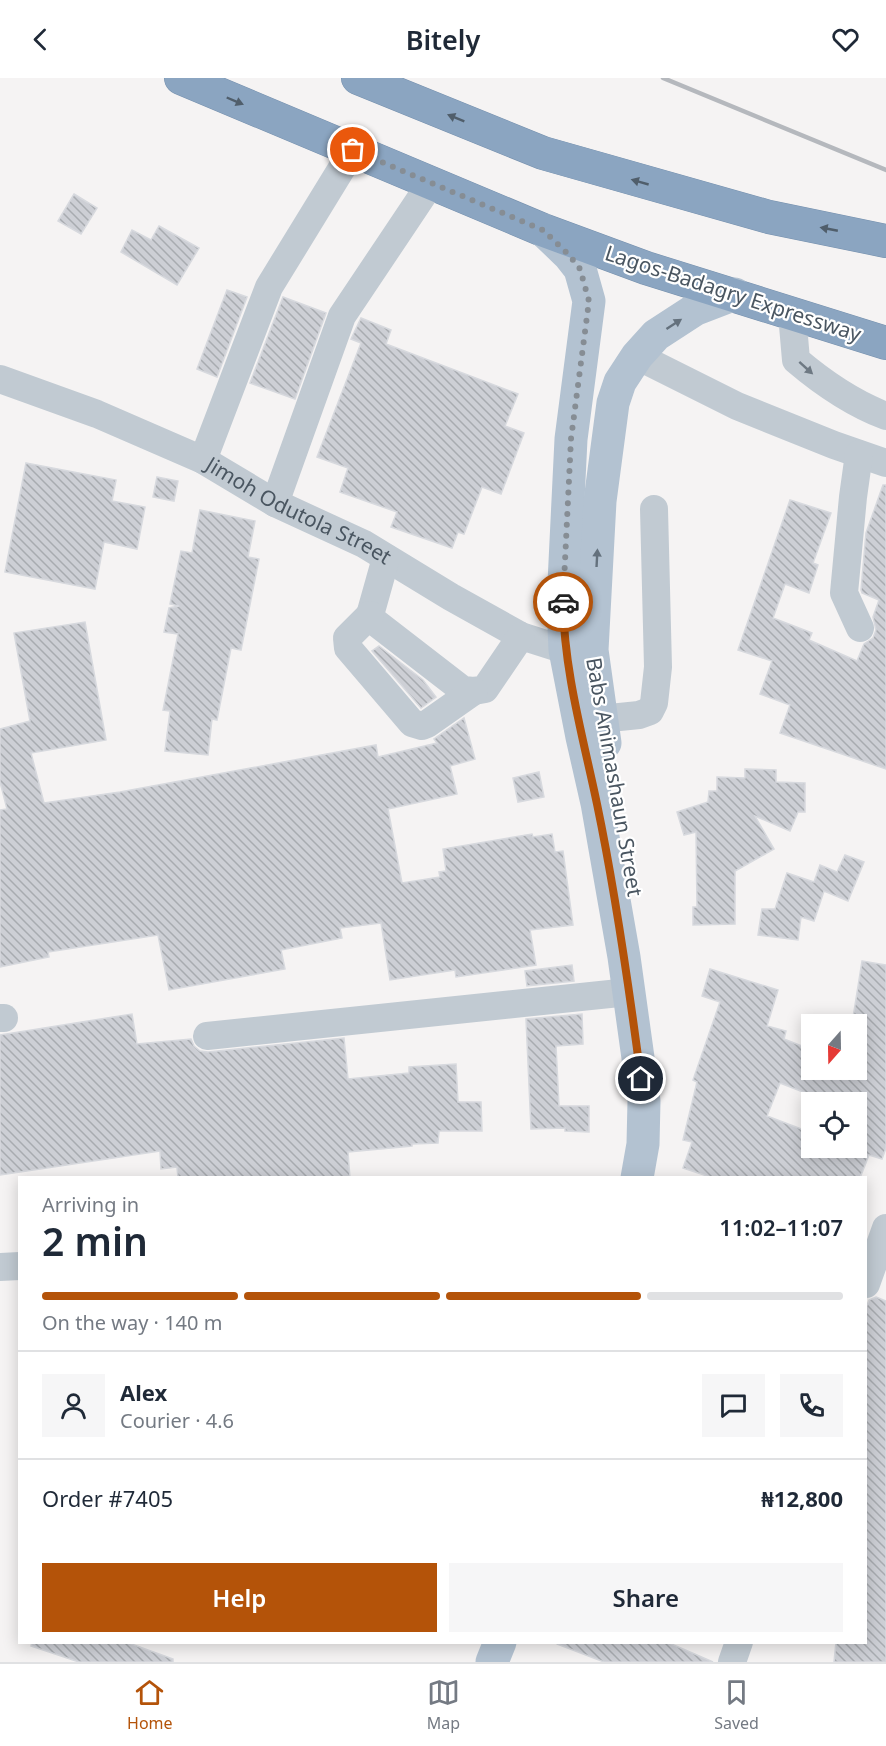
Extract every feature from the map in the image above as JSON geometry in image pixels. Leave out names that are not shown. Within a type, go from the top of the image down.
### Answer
[{"type":"highway","name":"Lagos-Badagry Expressway","points":[[181,78],[543,230],[646,268],[886,343]]},
{"type":"highway","points":[[358,78],[388,85],[543,153],[770,217],[886,241]]},
{"type":"main road","name":"Babs Animashaun Street","points":[[543,230],[580,269],[589,301],[571,439],[563,603],[600,719],[650,992],[663,1113],[663,1146],[659,1176]]},
{"type":"main road","name":"Babs Animashaun Street","points":[[637,1176],[643,1144],[644,1101],[629,992],[599,814],[582,737],[578,650],[606,444],[613,403],[620,382],[637,356],[656,335],[696,309],[735,294]]},
{"type":"main road","points":[[471,1662],[477,1644]]},
{"type":"main road","points":[[492,1662],[499,1644]]},
{"type":"street","points":[[203,460],[269,287],[353,150]]},
{"type":"street","points":[[275,503],[342,316],[431,183]]},
{"type":"street","points":[[792,314],[796,360],[822,383],[871,411],[886,416]]},
{"type":"street","points":[[637,356],[736,406],[886,463]]},
{"type":"street","name":"Jimoh Odutola Street","points":[[0,379],[97,414],[203,460],[275,503],[364,544],[521,636],[578,650]]},
{"type":"street","points":[[859,454],[844,593],[860,628]]},
{"type":"street","points":[[600,719],[639,715],[650,711],[654,703],[658,668],[654,509]]},
{"type":"street","points":[[386,558],[370,615],[346,638],[348,648],[412,723],[422,726],[427,724],[474,691]]},
{"type":"street","points":[[370,615],[375,622],[463,690],[485,689],[521,636]]},
{"type":"street","points":[[207,1036],[629,992]]},
{"type":"street","points":[[867,1281],[886,1228]]},
{"type":"street","points":[[0,1267],[18,1266]]},
{"type":"street","points":[[732,1662],[738,1644]]},
{"type":"building","points":[[74,194],[97,208],[81,234],[58,221]]},
{"type":"building","points":[[159,226],[199,248],[177,285],[121,252],[132,230],[151,240]]},
{"type":"building","points":[[227,290],[247,297],[217,377],[197,369]]},
{"type":"building","points":[[283,297],[326,313],[295,399],[250,383]]},
{"type":"building","points":[[361,318],[391,330],[386,344],[518,394],[505,426],[524,433],[501,494],[482,487],[464,534],[458,532],[452,548],[391,527],[397,512],[340,492],[348,468],[317,457],[361,343],[351,339]]},
{"type":"building","points":[[26,463],[116,480],[112,501],[145,507],[137,549],[104,542],[95,589],[5,572]]},
{"type":"building","points":[[157,477],[178,481],[174,501],[153,497]]},
{"type":"building","points":[[883,485],[886,485],[886,769],[780,733],[790,705],[760,694],[772,661],[738,650],[790,500],[831,513],[813,563],[818,565],[809,593],[785,584],[773,618],[812,633],[809,640],[857,661],[864,644],[873,638],[876,630],[873,617],[879,600],[862,593],[861,590],[866,533]]},
{"type":"building","points":[[200,510],[255,521],[248,557],[259,559],[241,650],[231,648],[217,720],[212,719],[208,755],[165,751],[170,711],[163,710],[178,634],[164,632],[169,608],[179,606],[170,604],[181,551],[192,553]]},
{"type":"building","points":[[85,622],[106,740],[31,753],[44,803],[120,792],[376,745],[378,757],[437,743],[434,739],[464,718],[475,759],[450,766],[457,794],[388,809],[402,883],[440,877],[439,872],[446,871],[443,849],[532,834],[533,837],[552,834],[555,852],[563,851],[573,925],[530,930],[536,965],[456,977],[455,970],[390,980],[381,923],[340,928],[342,938],[281,950],[285,969],[169,990],[158,935],[48,952],[49,957],[0,967],[0,810],[7,809],[0,782],[0,729],[30,721],[14,633]]},
{"type":"building","points":[[379,646],[423,680],[436,697],[421,708],[372,651]]},
{"type":"building","points":[[745,769],[776,770],[776,782],[805,783],[805,812],[798,812],[790,831],[755,816],[774,849],[735,871],[735,924],[693,925],[693,907],[697,907],[696,832],[684,835],[677,812],[708,802],[709,791],[717,791],[717,777],[745,778]]},
{"type":"building","points":[[539,772],[544,797],[518,802],[513,778]]},
{"type":"building","points":[[845,855],[864,862],[848,901],[824,891],[814,921],[801,917],[798,940],[758,935],[762,909],[775,909],[787,873],[814,882],[820,865],[837,872]]},
{"type":"building","points":[[862,961],[886,965],[886,1148],[882,1159],[869,1155],[861,1176],[707,1176],[683,1168],[692,1142],[683,1140],[697,1082],[693,1080],[720,1002],[702,996],[710,969],[778,990],[767,1026],[786,1031],[784,1039],[801,1046],[801,1080],[867,1080],[867,1014],[854,1014]]},
{"type":"building","points":[[572,965],[574,981],[527,986],[525,971]]},
{"type":"building","points":[[132,1014],[137,1044],[191,1039],[200,1051],[208,1052],[344,1038],[348,1079],[409,1073],[409,1067],[456,1064],[458,1102],[481,1102],[482,1131],[439,1131],[438,1143],[348,1152],[350,1176],[178,1176],[177,1167],[161,1169],[160,1151],[0,1175],[0,1035]]},
{"type":"building","points":[[582,1014],[583,1044],[556,1046],[559,1106],[589,1106],[589,1132],[565,1131],[565,1128],[531,1129],[526,1019]]},
{"type":"building","points":[[876,1297],[886,1301],[886,1662],[834,1662],[836,1644],[867,1644],[867,1305],[869,1300]]},
{"type":"building","points":[[32,1644],[132,1644],[173,1659],[173,1662],[79,1662],[31,1646]]},
{"type":"building","points":[[557,1644],[672,1644],[713,1662],[604,1662]]},
{"type":"railway","points":[[663,78],[886,170]]},
{"type":"way so far","points":[[353,150],[543,230],[580,269],[589,301],[588,322],[577,382],[571,439],[563,602]]},
{"type":"route","points":[[563,602],[565,650],[611,878],[641,1079]]}]
